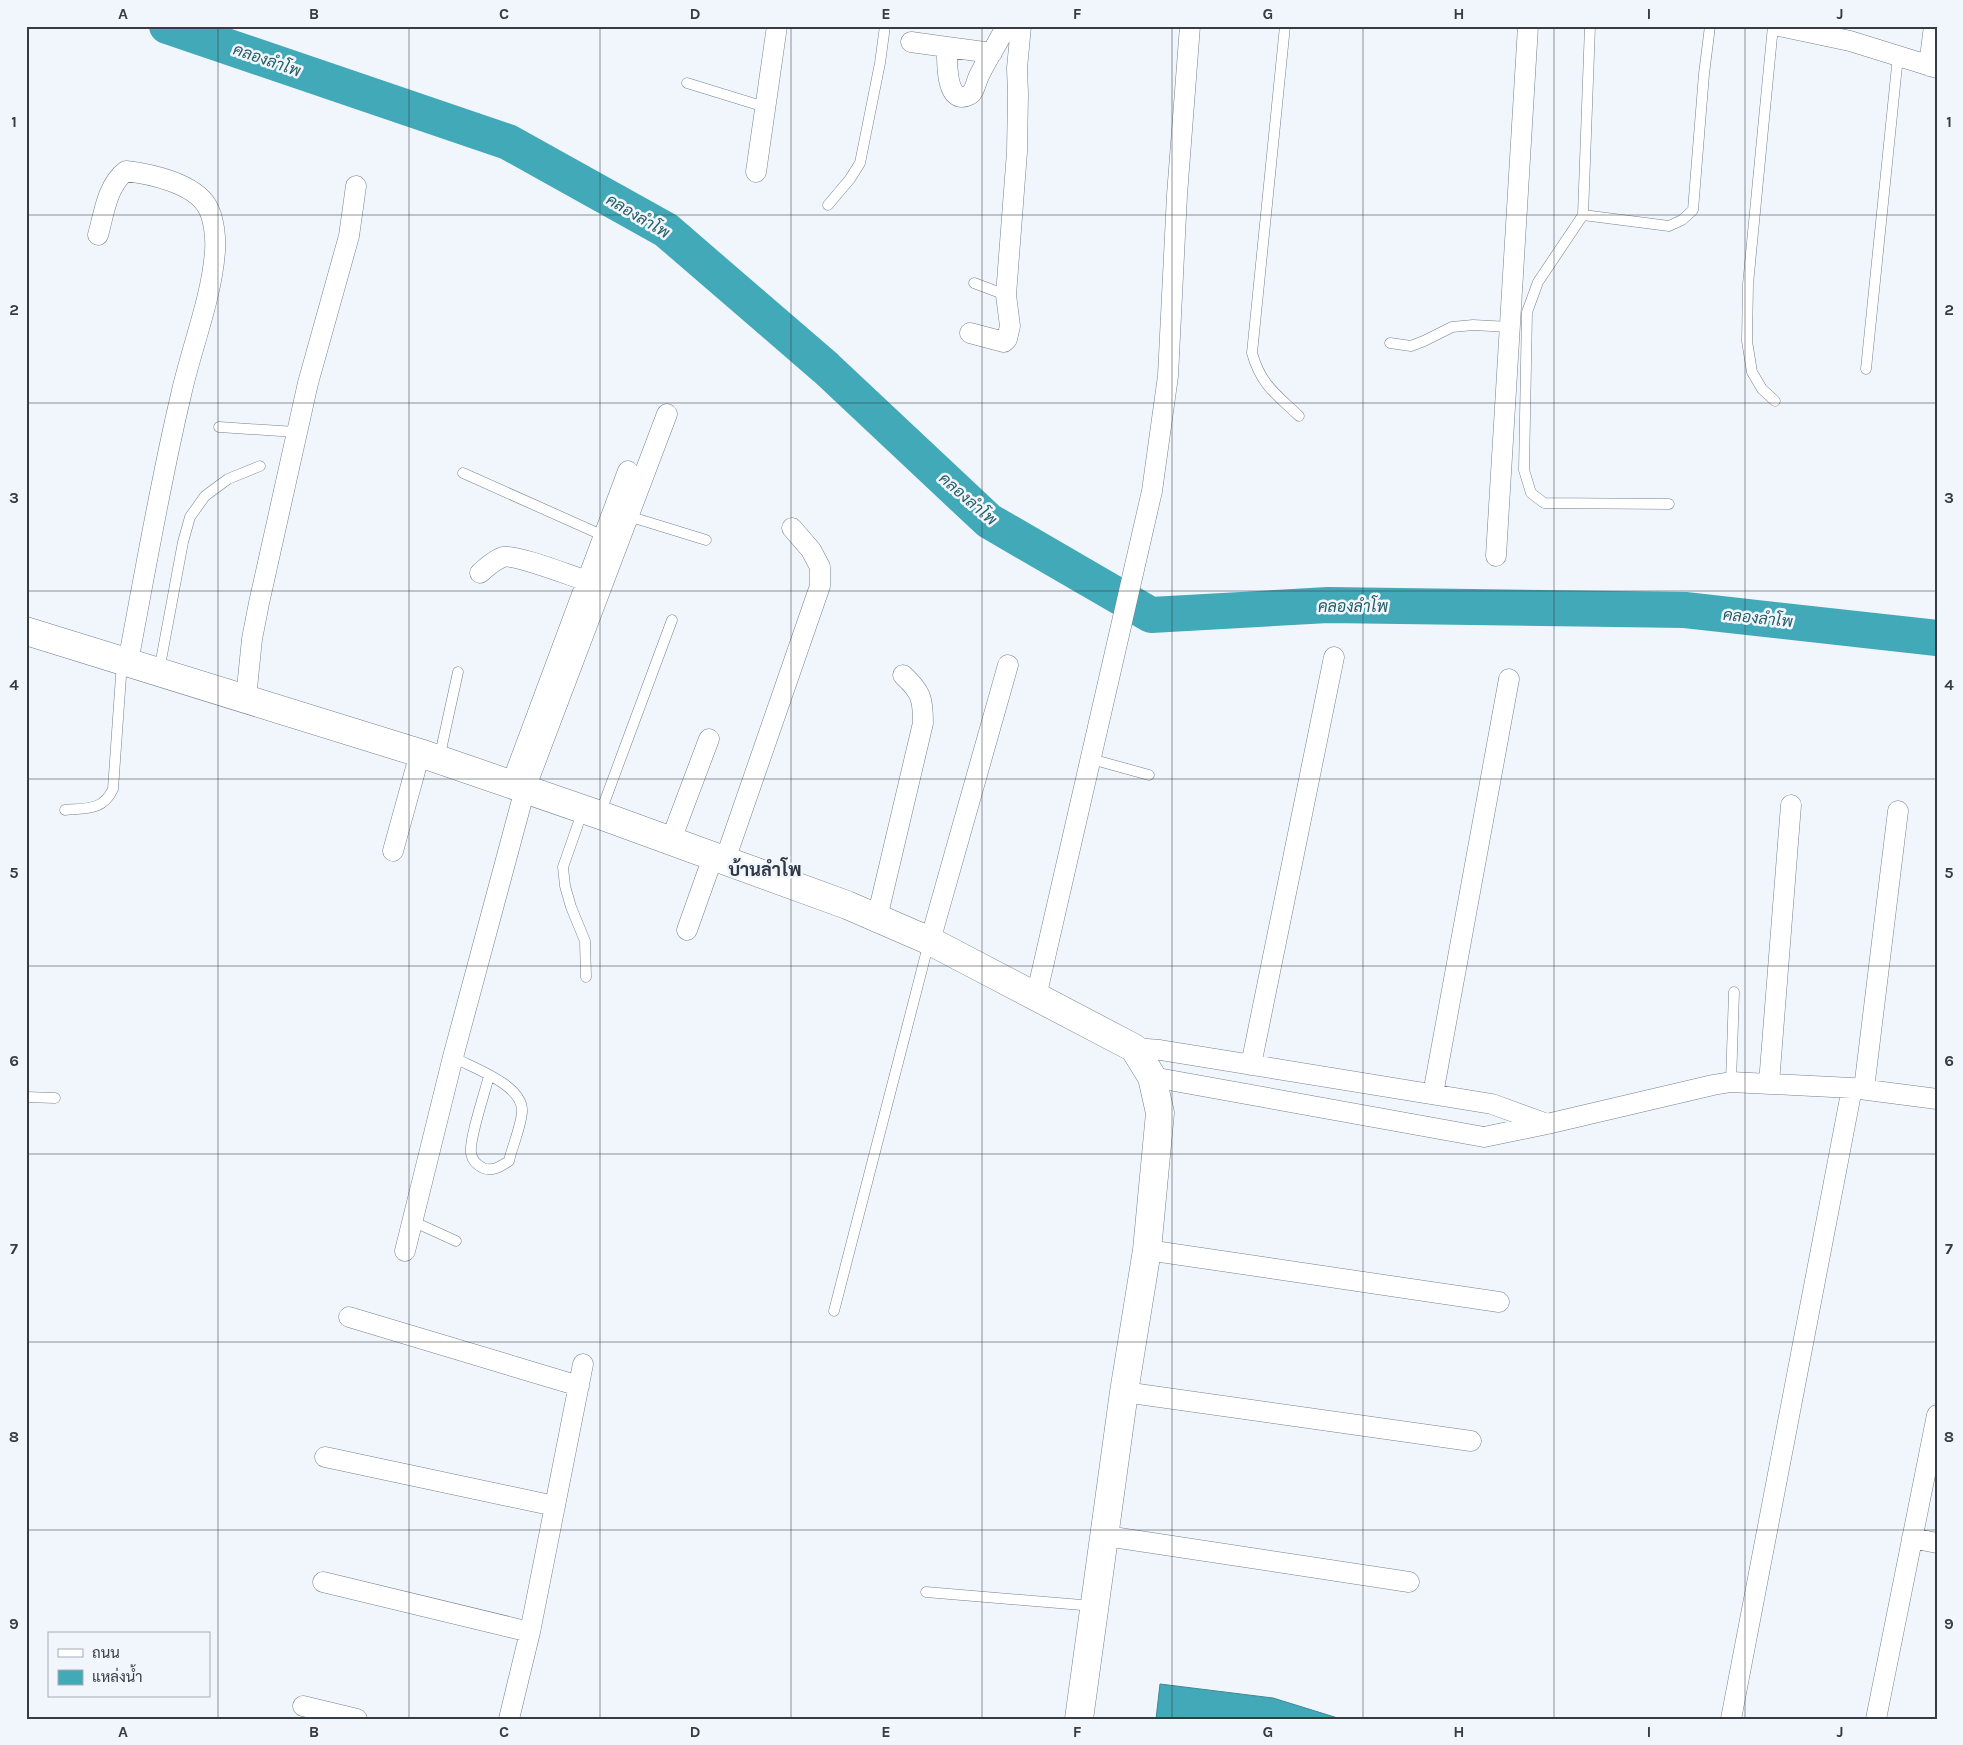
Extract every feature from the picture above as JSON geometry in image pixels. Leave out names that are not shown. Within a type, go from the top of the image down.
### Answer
[{"type":"street","points":[[756,172],[777,26]]},
{"type":"street","points":[[947,47],[948,73],[951,88],[955,94],[969,95],[973,92],[980,74],[1006,26]]},
{"type":"street","points":[[970,333],[1004,342],[1007,340],[1010,326],[1006,296],[1017,152],[1017,68],[1021,26]]},
{"type":"street","points":[[1036,997],[1152,491],[1168,376],[1177,195],[1190,26]]},
{"type":"street","points":[[1496,556],[1528,26]]},
{"type":"street","points":[[1779,26],[1851,33],[1898,56],[1933,67],[1934,26]]},
{"type":"street","points":[[911,42],[992,53]]},
{"type":"street","points":[[98,235],[112,187],[126,171],[186,187],[198,196],[207,207],[212,222],[215,250],[210,281],[181,394],[125,662]]},
{"type":"street","points":[[246,698],[252,639],[259,603],[296,432],[348,236],[356,186]]},
{"type":"street","points":[[518,787],[628,516],[666,414]]},
{"type":"street","points":[[405,1251],[518,787],[587,581],[628,471]]},
{"type":"street","points":[[687,930],[719,858],[820,586],[820,567],[811,550],[792,528]]},
{"type":"street","points":[[480,573],[505,556],[518,558],[587,581]]},
{"type":"street","points":[[26,631],[430,756],[671,840],[847,905],[930,940],[1134,1048],[1160,1050],[1492,1104],[1547,1124]]},
{"type":"street","points":[[1251,1065],[1334,656]]},
{"type":"street","points":[[930,940],[1008,665]]},
{"type":"street","points":[[877,918],[922,723],[923,704],[917,688],[903,675]]},
{"type":"street","points":[[1433,1094],[1509,679]]},
{"type":"street","points":[[671,840],[709,740]]},
{"type":"street","points":[[393,851],[430,756]]},
{"type":"street","points":[[1769,1083],[1791,805]]},
{"type":"street","points":[[1731,1719],[1858,1088],[1898,812]]},
{"type":"street","points":[[1079,1719],[1106,1536],[1124,1392],[1148,1250],[1160,1114],[1152,1077],[1134,1048]]},
{"type":"street","points":[[1152,1077],[1484,1137],[1731,1082],[1858,1088],[1937,1099]]},
{"type":"street","points":[[1148,1250],[1499,1302]]},
{"type":"street","points":[[349,1317],[579,1386]]},
{"type":"street","points":[[509,1719],[530,1632],[584,1364]]},
{"type":"street","points":[[1124,1392],[1471,1442]]},
{"type":"street","points":[[1876,1719],[1937,1415]]},
{"type":"street","points":[[326,1458],[555,1506]]},
{"type":"street","points":[[1106,1536],[1409,1582]]},
{"type":"street","points":[[1912,1538],[1937,1543]]},
{"type":"street","points":[[323,1582],[530,1632]]},
{"type":"street","points":[[303,1706],[357,1719]]},
{"type":"lane","points":[[828,205],[850,179],[860,162],[886,26]]},
{"type":"lane","points":[[1286,26],[1252,353],[1257,370],[1266,384],[1299,416]]},
{"type":"lane","points":[[1590,26],[1583,215],[1538,282],[1527,312],[1524,470],[1531,493],[1544,503],[1670,504]]},
{"type":"lane","points":[[1583,215],[1669,226],[1682,220],[1693,210],[1704,74],[1710,26]]},
{"type":"lane","points":[[1773,26],[1748,284],[1747,341],[1752,372],[1762,389],[1775,401]]},
{"type":"lane","points":[[1866,369],[1898,56]]},
{"type":"lane","points":[[687,83],[765,107]]},
{"type":"lane","points":[[974,283],[1006,296]]},
{"type":"lane","points":[[1390,343],[1411,346],[1452,327],[1473,325],[1510,327]]},
{"type":"lane","points":[[219,427],[296,432]]},
{"type":"lane","points":[[159,672],[183,542],[190,517],[205,496],[228,479],[260,466]]},
{"type":"lane","points":[[463,473],[604,536]]},
{"type":"lane","points":[[628,516],[706,540]]},
{"type":"lane","points":[[586,977],[585,941],[570,908],[563,867],[592,812],[672,620]]},
{"type":"lane","points":[[65,810],[102,805],[109,799],[113,789],[125,662]]},
{"type":"lane","points":[[430,756],[458,672]]},
{"type":"lane","points":[[1091,759],[1148,775]]},
{"type":"lane","points":[[834,1311],[930,940]]},
{"type":"lane","points":[[1731,1082],[1734,992]]},
{"type":"lane","points":[[453,1057],[510,1087],[519,1098],[522,1112],[508,1161],[498,1168],[485,1168],[475,1163],[471,1153],[472,1140],[489,1076]]},
{"type":"lane","points":[[26,1097],[55,1098]]},
{"type":"lane","points":[[412,1221],[456,1241]]},
{"type":"lane","points":[[926,1592],[1096,1606]]},
{"type":"water","points":[[1160,1684],[1273,1698],[1341,1719],[1156,1719]]},
{"type":"waterway","name":"คลองลำโพ","points":[[167,26],[508,142],[666,230],[826,368],[989,521],[1151,615],[1328,605],[1685,610],[1937,638]]},
{"type":"district","name":"บ้านลำโพ","points":[[765,870]]}]
